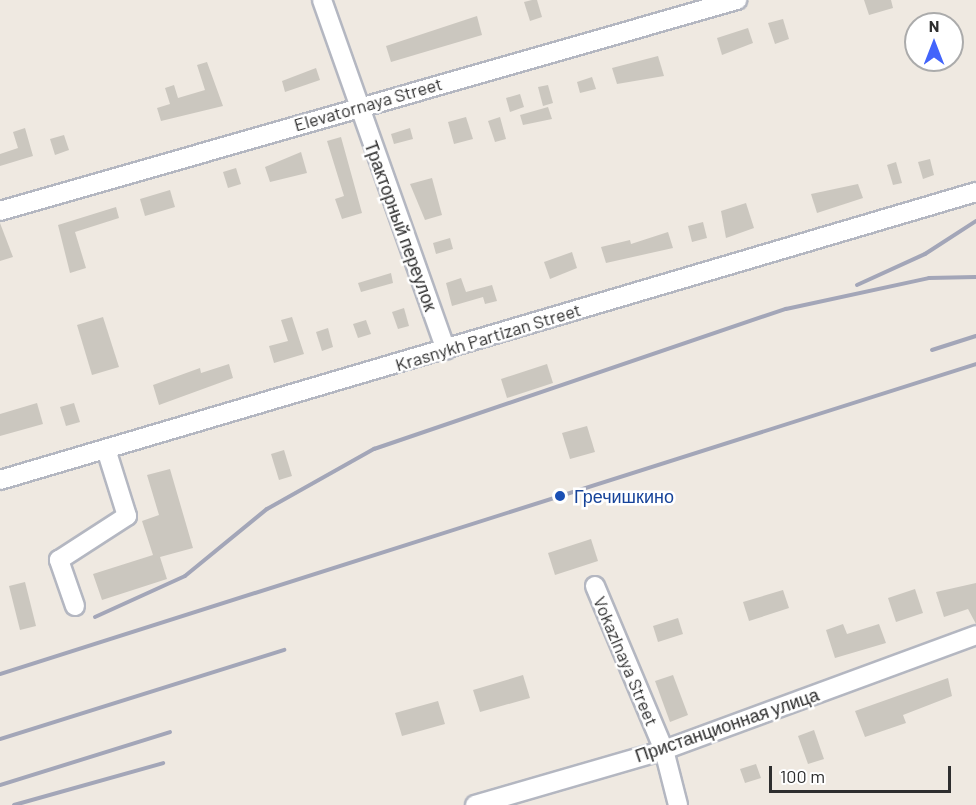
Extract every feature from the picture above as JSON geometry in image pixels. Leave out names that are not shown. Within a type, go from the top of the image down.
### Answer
[{"type":"street","name":"Тракторный переулок","points":[[322,0],[446,350]]},
{"type":"street","name":"Elevatornaya Street","points":[[0,211],[737,0]]},
{"type":"street","name":"Krasnykh Partizan Street","points":[[0,480],[976,192]]},
{"type":"street","points":[[75,606],[59,560],[127,516],[106,449]]},
{"type":"street","name":"Vokazlnaya Street","points":[[595,586],[664,750],[678,805]]},
{"type":"street","name":"Пристанционная улица","points":[[475,805],[664,750],[976,635]]},
{"type":"building","points":[[537,0],[542,17],[530,21],[524,2]]},
{"type":"building","points":[[864,0],[891,0],[893,8],[869,15]]},
{"type":"building","points":[[477,16],[482,35],[391,62],[386,46]]},
{"type":"building","points":[[783,19],[789,39],[775,44],[768,23]]},
{"type":"building","points":[[748,28],[753,43],[722,55],[717,38]]},
{"type":"building","points":[[658,56],[664,76],[617,84],[612,68]]},
{"type":"building","points":[[207,62],[223,106],[161,121],[157,108],[170,104],[165,88],[174,85],[178,98],[205,90],[197,65]]},
{"type":"building","points":[[316,68],[320,80],[285,92],[282,81]]},
{"type":"building","points":[[592,77],[596,89],[580,93],[577,82]]},
{"type":"building","points":[[548,85],[553,103],[543,106],[538,87]]},
{"type":"building","points":[[520,94],[524,107],[510,112],[506,98]]},
{"type":"building","points":[[548,107],[552,119],[523,125],[520,115]]},
{"type":"building","points":[[466,117],[473,139],[454,144],[448,122]]},
{"type":"building","points":[[500,117],[506,139],[495,142],[488,121]]},
{"type":"building","points":[[25,128],[33,156],[0,166],[0,154],[18,148],[13,132]]},
{"type":"building","points":[[410,128],[413,139],[394,144],[391,134]]},
{"type":"building","points":[[64,135],[69,150],[55,155],[50,139]]},
{"type":"building","points":[[341,137],[362,213],[342,219],[335,199],[344,196],[327,141]]},
{"type":"building","points":[[301,152],[307,173],[270,182],[265,167]]},
{"type":"building","points":[[930,159],[934,175],[923,179],[918,162]]},
{"type":"building","points":[[896,162],[902,183],[893,185],[887,165]]},
{"type":"building","points":[[236,168],[241,184],[228,188],[223,172]]},
{"type":"building","points":[[432,178],[442,215],[425,220],[410,184]]},
{"type":"building","points":[[858,184],[863,198],[817,213],[811,194]]},
{"type":"building","points":[[170,190],[175,207],[145,216],[140,199]]},
{"type":"building","points":[[746,203],[754,228],[726,238],[721,211]]},
{"type":"building","points":[[116,207],[119,218],[75,232],[86,268],[70,273],[58,225]]},
{"type":"building","points":[[703,222],[707,238],[692,242],[688,226]]},
{"type":"building","points":[[0,223],[13,257],[0,261]]},
{"type":"building","points":[[668,232],[673,248],[606,263],[601,247],[630,240],[631,244]]},
{"type":"building","points":[[450,238],[453,249],[436,254],[433,243]]},
{"type":"building","points":[[572,252],[577,268],[550,279],[544,262]]},
{"type":"building","points":[[391,273],[393,283],[361,292],[358,283]]},
{"type":"building","points":[[461,278],[466,292],[492,285],[497,301],[485,304],[483,297],[452,306],[446,283]]},
{"type":"building","points":[[404,308],[409,326],[398,329],[392,312]]},
{"type":"building","points":[[103,317],[119,367],[92,375],[77,325]]},
{"type":"building","points":[[292,317],[304,354],[274,363],[269,346],[288,341],[281,320]]},
{"type":"building","points":[[366,320],[371,334],[358,338],[353,324]]},
{"type":"building","points":[[328,328],[333,347],[322,351],[316,332]]},
{"type":"building","points":[[229,364],[233,378],[159,405],[153,385],[200,368],[201,373]]},
{"type":"building","points":[[547,364],[553,383],[507,398],[501,379]]},
{"type":"building","points":[[37,403],[43,424],[0,436],[0,414]]},
{"type":"building","points":[[74,403],[80,422],[66,426],[60,407]]},
{"type":"building","points":[[587,426],[595,452],[570,459],[562,433]]},
{"type":"building","points":[[284,450],[292,476],[279,480],[271,454]]},
{"type":"building","points":[[170,469],[193,548],[160,557],[167,579],[102,600],[93,574],[153,555],[142,521],[159,515],[147,475]]},
{"type":"building","name":"Гречишкино","points":[[591,539],[598,561],[555,575],[548,553]]},
{"type":"building","points":[[25,582],[36,626],[20,630],[9,586]]},
{"type":"building","points":[[976,583],[976,624],[968,609],[944,617],[936,592]]},
{"type":"building","points":[[915,589],[923,613],[896,622],[888,598]]},
{"type":"building","points":[[783,590],[789,608],[749,621],[743,602]]},
{"type":"building","points":[[678,618],[683,634],[658,642],[653,626]]},
{"type":"building","points":[[843,624],[847,634],[879,624],[886,643],[835,658],[826,630]]},
{"type":"building","points":[[523,675],[530,698],[480,712],[473,690]]},
{"type":"building","points":[[673,675],[688,715],[670,722],[655,681]]},
{"type":"building","points":[[948,678],[952,696],[903,715],[906,723],[865,737],[855,711]]},
{"type":"building","points":[[438,701],[445,724],[402,736],[395,713]]},
{"type":"building","points":[[814,730],[824,759],[808,764],[798,736]]},
{"type":"building","points":[[756,764],[761,778],[745,783],[740,769]]},
{"type":"railway","points":[[857,285],[925,254],[976,221]]},
{"type":"railway","points":[[95,617],[185,576],[267,509],[374,449],[786,309],[929,278],[976,277]]},
{"type":"railway","points":[[932,350],[976,336]]},
{"type":"railway","points":[[0,674],[976,364]]},
{"type":"railway","points":[[0,739],[284,650]]},
{"type":"railway","points":[[0,785],[170,732]]},
{"type":"railway","points":[[14,805],[163,763]]},
{"type":"place","name":"Гречишкино","points":[[560,496]]}]
